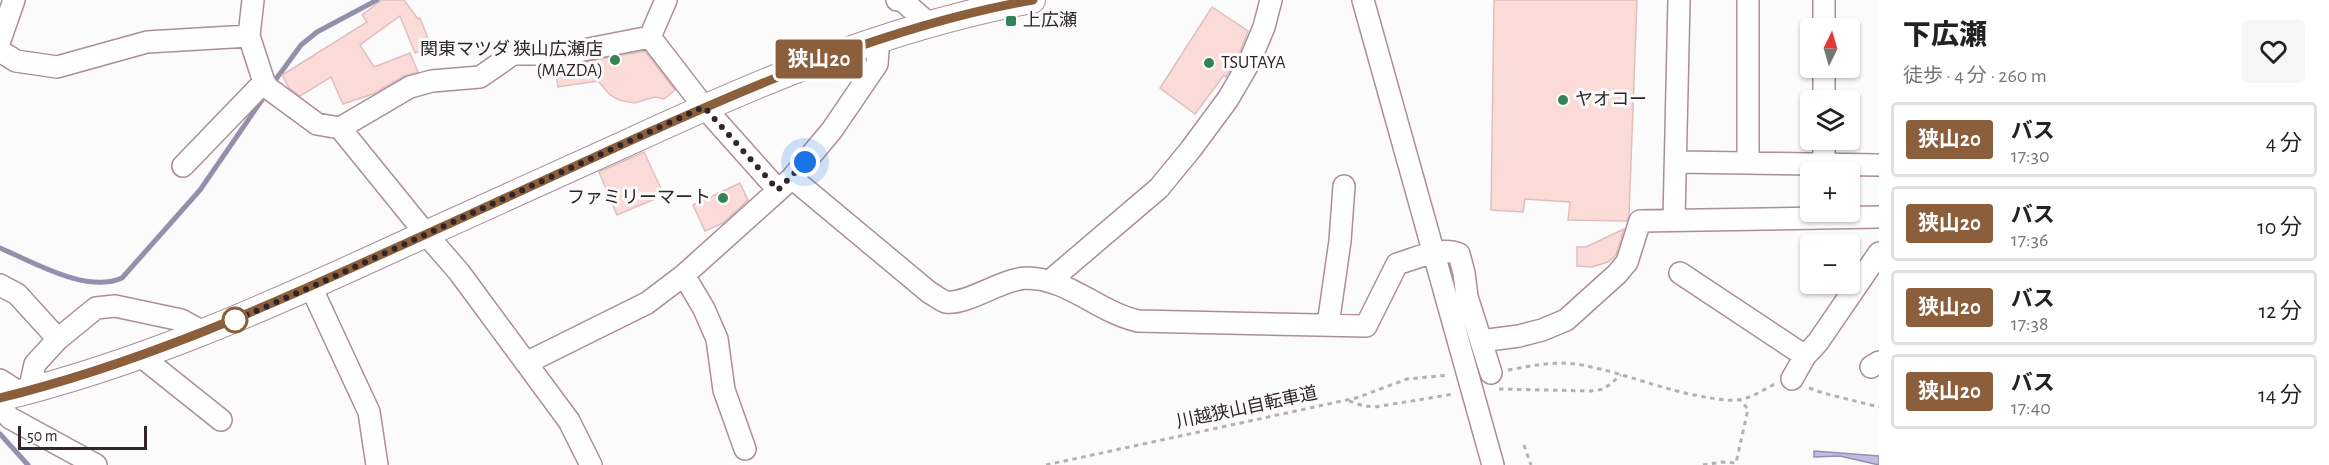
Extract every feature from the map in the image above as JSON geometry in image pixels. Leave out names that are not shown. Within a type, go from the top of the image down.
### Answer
[{"type":"main road","points":[[10,394],[142,357],[204,333],[311,287],[704,107],[819,59],[928,23],[1032,0]]},
{"type":"street","points":[[0,40],[14,0]]},
{"type":"street","points":[[253,0],[249,36],[266,85],[317,124],[340,128],[410,87],[432,81],[480,76],[513,54],[563,54],[650,37]]},
{"type":"street","points":[[650,37],[666,0]]},
{"type":"street","points":[[897,0],[903,1],[928,23]]},
{"type":"street","points":[[1051,280],[1160,188],[1191,149],[1228,99],[1249,63],[1264,27],[1271,0]]},
{"type":"street","points":[[1363,0],[1493,465]]},
{"type":"street","points":[[1674,220],[1677,162],[1678,0]]},
{"type":"street","points":[[1748,0],[1748,163]]},
{"type":"street","points":[[1824,0],[1824,18]]},
{"type":"street","points":[[0,51],[16,61],[57,68],[147,42],[249,36]]},
{"type":"street","points":[[650,37],[704,107],[785,184],[930,293],[946,302],[960,300],[1024,278],[1051,280],[1122,317],[1138,321],[1366,326],[1397,264],[1433,253],[1455,252],[1459,254],[1467,297],[1481,341],[1490,381]]},
{"type":"street","points":[[526,363],[647,303],[684,275],[785,184],[832,130],[877,64],[879,38]]},
{"type":"street","points":[[183,166],[266,85]]},
{"type":"street","points":[[340,128],[459,272],[569,421],[591,465]]},
{"type":"street","points":[[1677,162],[1800,164]]},
{"type":"street","points":[[1860,165],[1879,165]]},
{"type":"street","points":[[1328,325],[1340,241],[1344,186]]},
{"type":"street","points":[[1481,341],[1519,336],[1566,320],[1617,274],[1627,262],[1640,221],[1879,217]]},
{"type":"street","points":[[1792,379],[1805,356],[1818,342],[1879,253]]},
{"type":"street","points":[[1680,273],[1805,356]]},
{"type":"street","points":[[684,275],[704,309],[717,339],[724,390],[745,449]]},
{"type":"street","points":[[0,285],[17,294],[58,339]]},
{"type":"street","points":[[311,287],[369,412],[377,465]]},
{"type":"street","points":[[96,465],[10,418],[10,394],[58,339],[96,308],[115,306],[181,320],[204,333]]},
{"type":"street","points":[[142,357],[221,420]]},
{"type":"path","points":[[1490,381],[1557,363],[1584,366],[1682,393],[1723,399],[1740,400],[1753,396],[1780,381],[1792,379],[1823,393],[1879,407]]},
{"type":"path","name":"川越狭山自転車道","points":[[1046,465],[1347,400],[1407,379],[1451,375]]},
{"type":"path","points":[[1490,381],[1591,391],[1604,389],[1621,375]]},
{"type":"path","points":[[1347,400],[1375,407],[1455,394]]},
{"type":"path","points":[[1703,465],[1722,462],[1736,463],[1748,409],[1740,400]]},
{"type":"path","points":[[1524,445],[1531,465]]},
{"type":"water","points":[[1814,451],[1879,456],[1879,465],[1840,456],[1814,457]]},
{"type":"building","points":[[382,0],[404,0],[418,19],[420,18],[431,46],[415,53],[400,16],[360,45],[374,67],[410,53],[418,72],[404,76],[373,94],[343,104],[331,77],[300,96],[289,88],[282,75],[367,22],[362,15]]},
{"type":"building","name":"ヤオコー","points":[[1494,0],[1637,0],[1627,221],[1568,220],[1570,202],[1525,199],[1523,212],[1491,210]]},
{"type":"building","name":"TSUTAYA","points":[[1212,7],[1248,31],[1238,57],[1226,77],[1224,75],[1195,114],[1160,88]]},
{"type":"building","points":[[645,51],[675,90],[664,99],[655,97],[634,103],[619,100],[610,95],[598,81],[558,87],[555,67]]},
{"type":"building","points":[[644,152],[664,195],[617,215],[599,172]]},
{"type":"building","points":[[740,183],[748,200],[723,223],[705,231],[693,205]]},
{"type":"building","points":[[1624,229],[1616,255],[1608,262],[1592,267],[1577,266],[1577,247],[1586,247]]},
{"type":"waterway","points":[[271,86],[301,45],[317,32],[377,0]]},
{"type":"waterway","points":[[0,248],[44,268],[77,279],[108,282],[122,278],[200,190],[266,94]]},
{"type":"waterway","points":[[0,434],[28,465]]},
{"type":"bus line","name":"狭山20","points":[[0,398],[89,374],[204,333],[311,287],[704,107],[819,59],[928,23],[1033,0]]},
{"type":"place","name":"上広瀬","points":[[1011,21]]},
{"type":"place","name":"関東マツダ 狭山広瀬店 (MAZDA)","points":[[615,60]]},
{"type":"place","name":"TSUTAYA","points":[[1209,63]]},
{"type":"place","name":"ヤオコー","points":[[1563,100]]},
{"type":"place","name":"ファミリーマート","points":[[723,198]]},
{"type":"route","points":[[235,320],[226,324],[704,107],[778,190],[805,162]]}]
